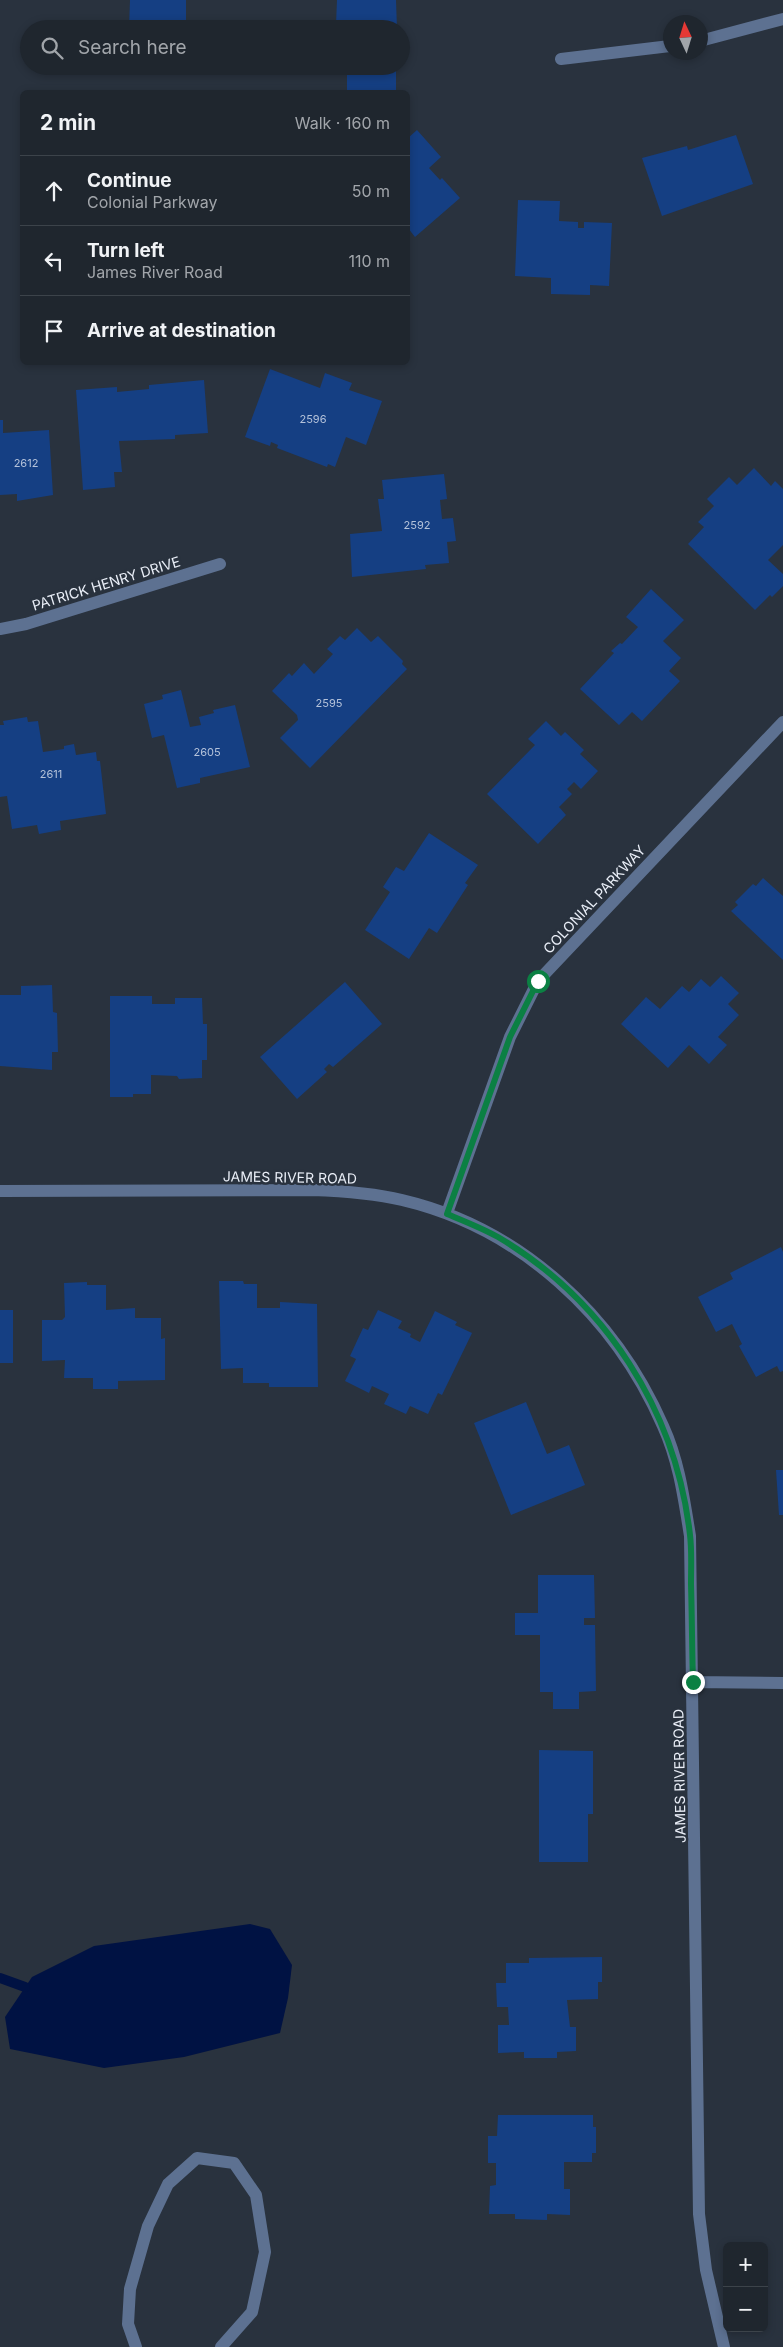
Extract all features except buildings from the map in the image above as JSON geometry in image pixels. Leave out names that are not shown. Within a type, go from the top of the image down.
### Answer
[{"type":"street","points":[[708,40],[783,19]]},
{"type":"street","points":[[561,59],[663,47]]},
{"type":"street","name":"PATRICK HENRY DRIVE","points":[[0,629],[26,624],[220,564]]},
{"type":"street","name":"COLONIAL PARKWAY","points":[[447,1214],[510,1037],[538,981],[783,722]]},
{"type":"street","name":"JAMES RIVER ROAD","points":[[0,1191],[331,1191],[402,1200],[447,1214],[497,1237],[539,1265],[577,1298],[605,1329],[640,1379],[664,1428],[681,1481],[690,1536],[699,2214],[706,2270],[724,2347]]},
{"type":"street","points":[[693,1682],[783,1683]]},
{"type":"street","points":[[136,2347],[128,2324],[130,2289],[148,2226],[168,2184],[197,2158],[234,2163],[256,2195],[264,2252],[252,2312],[221,2347]]},
{"type":"shaded area","points":[[250,1924],[270,1929],[292,1965],[288,1998],[280,2033],[184,2057],[104,2068],[10,2049],[5,2017],[32,1977],[94,1946]]},
{"type":"waterway","points":[[0,1978],[25,1987]]},
{"type":"route","points":[[538,981],[510,1037],[447,1214],[497,1237],[539,1265],[577,1298],[611,1335],[640,1379],[664,1428],[681,1481],[690,1536],[693,1682]]}]
